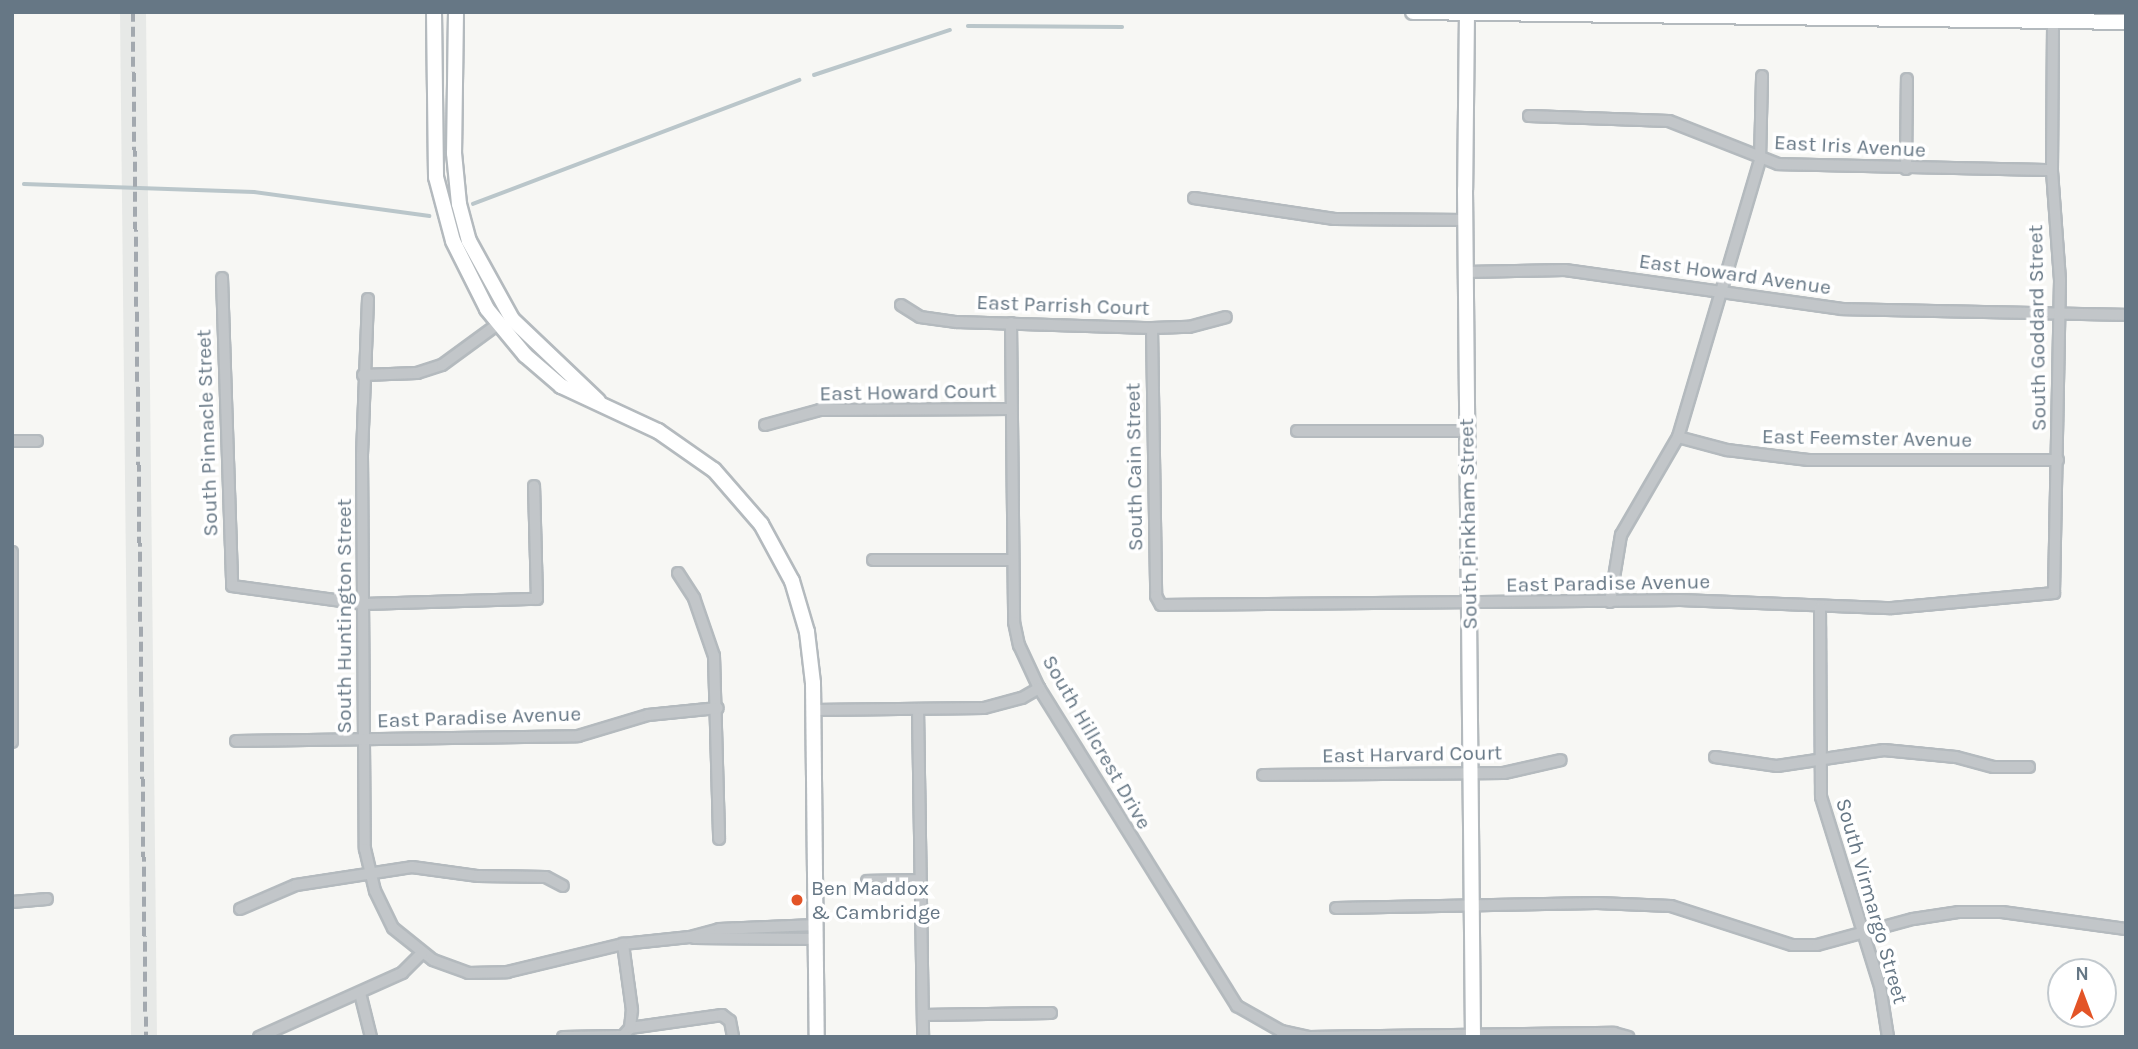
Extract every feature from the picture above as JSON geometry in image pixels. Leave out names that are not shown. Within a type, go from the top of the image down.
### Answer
[{"type":"street","points":[[434,12],[433,142],[439,191],[464,267],[498,324],[550,378],[575,396],[598,401]]},
{"type":"street","points":[[456,12],[454,153],[459,204],[471,247],[495,295],[519,328],[598,401],[699,457],[761,524],[785,565],[803,613],[814,710],[817,1037]]},
{"type":"street","points":[[1413,12],[2126,22]]},
{"type":"street","name":"South Pinkham Street","points":[[1467,13],[1465,220],[1474,1036]]},
{"type":"street","name":"South Goddard Street","points":[[2053,22],[2052,170],[2060,313],[2054,593]]},
{"type":"street","points":[[1610,602],[1621,535],[1678,437],[1718,293],[1760,160],[1762,76]]},
{"type":"street","points":[[1906,169],[1907,79]]},
{"type":"street","name":"East Iris Avenue","points":[[1529,116],[1669,121],[1760,160],[1808,167],[2052,170]]},
{"type":"street","points":[[1194,198],[1334,219],[1465,220]]},
{"type":"street","name":"East Howard Avenue","points":[[1466,272],[1565,270],[1842,309],[2126,315]]},
{"type":"street","name":"South Pinnacle Street","points":[[222,278],[232,586],[364,604]]},
{"type":"street","name":"South Huntington Street","points":[[368,299],[363,374],[363,740],[368,870],[393,928],[422,953]]},
{"type":"street","name":"East Parrish Court","points":[[901,305],[920,317],[1011,323],[1189,327],[1226,317]]},
{"type":"street","name":"South Hillcrest Drive","points":[[1011,323],[1014,622],[1019,645],[1039,688],[1220,985],[1254,1018],[1281,1031],[1309,1037],[1474,1036]]},
{"type":"street","points":[[363,374],[417,373],[442,365],[498,324]]},
{"type":"street","name":"South Cain Street","points":[[1152,328],[1156,596],[1161,604]]},
{"type":"street","name":"East Howard Court","points":[[765,425],[820,410],[1011,409]]},
{"type":"street","points":[[1297,431],[1467,431]]},
{"type":"street","name":"East Feemster Avenue","points":[[1678,437],[1727,450],[1808,460],[2058,460]]},
{"type":"street","points":[[12,441],[37,441]]},
{"type":"street","points":[[364,604],[537,599],[534,486]]},
{"type":"street","points":[[12,552],[12,742]]},
{"type":"street","points":[[873,560],[1013,560]]},
{"type":"street","points":[[678,573],[694,598],[708,636],[718,708],[719,839]]},
{"type":"street","name":"East Paradise Avenue","points":[[1161,604],[1732,602],[1820,608],[1892,608],[2054,593]]},
{"type":"street","name":"South Virmargo Street","points":[[1820,608],[1819,760],[1829,831],[1880,986],[1888,1037]]},
{"type":"street","points":[[814,710],[984,708],[1022,698],[1039,688]]},
{"type":"street","name":"East Paradise Avenue","points":[[236,741],[578,736],[648,715],[718,708]]},
{"type":"street","points":[[918,709],[923,1037]]},
{"type":"street","points":[[1715,757],[1777,766],[1884,750],[1956,757],[1994,767],[2029,767]]},
{"type":"street","name":"East Harvard Court","points":[[1263,775],[1504,773],[1561,760]]},
{"type":"street","points":[[240,909],[296,885],[368,870],[412,867],[499,878],[547,877],[562,886]]},
{"type":"street","points":[[867,881],[920,880]]},
{"type":"street","points":[[12,902],[47,900]]},
{"type":"street","points":[[1336,908],[1671,906],[1792,945],[1817,945],[1913,919],[1959,912],[2002,912],[2126,929]]},
{"type":"street","points":[[259,1037],[402,973],[422,953],[449,969],[488,973],[623,944],[690,937],[735,927],[816,932]]},
{"type":"street","points":[[623,944],[630,1028]]},
{"type":"street","points":[[360,993],[371,1037]]},
{"type":"street","points":[[923,1015],[1051,1013]]},
{"type":"street","points":[[563,1037],[622,1036],[630,1028],[694,1016],[722,1015],[730,1021],[733,1037]]},
{"type":"street","points":[[1474,1036],[1628,1037]]},
{"type":"shaded area","points":[[120,13],[146,13],[157,1037],[131,1037]]},
{"type":"waterway","points":[[968,26],[1122,27]]},
{"type":"waterway","points":[[814,75],[950,30]]},
{"type":"waterway","points":[[473,204],[799,80]]},
{"type":"waterway","points":[[24,184],[254,192],[429,216]]},
{"type":"railway","points":[[133,12],[146,1037]]},
{"type":"place","name":"Ben Maddox & Cambridge","points":[[797,900]]}]
